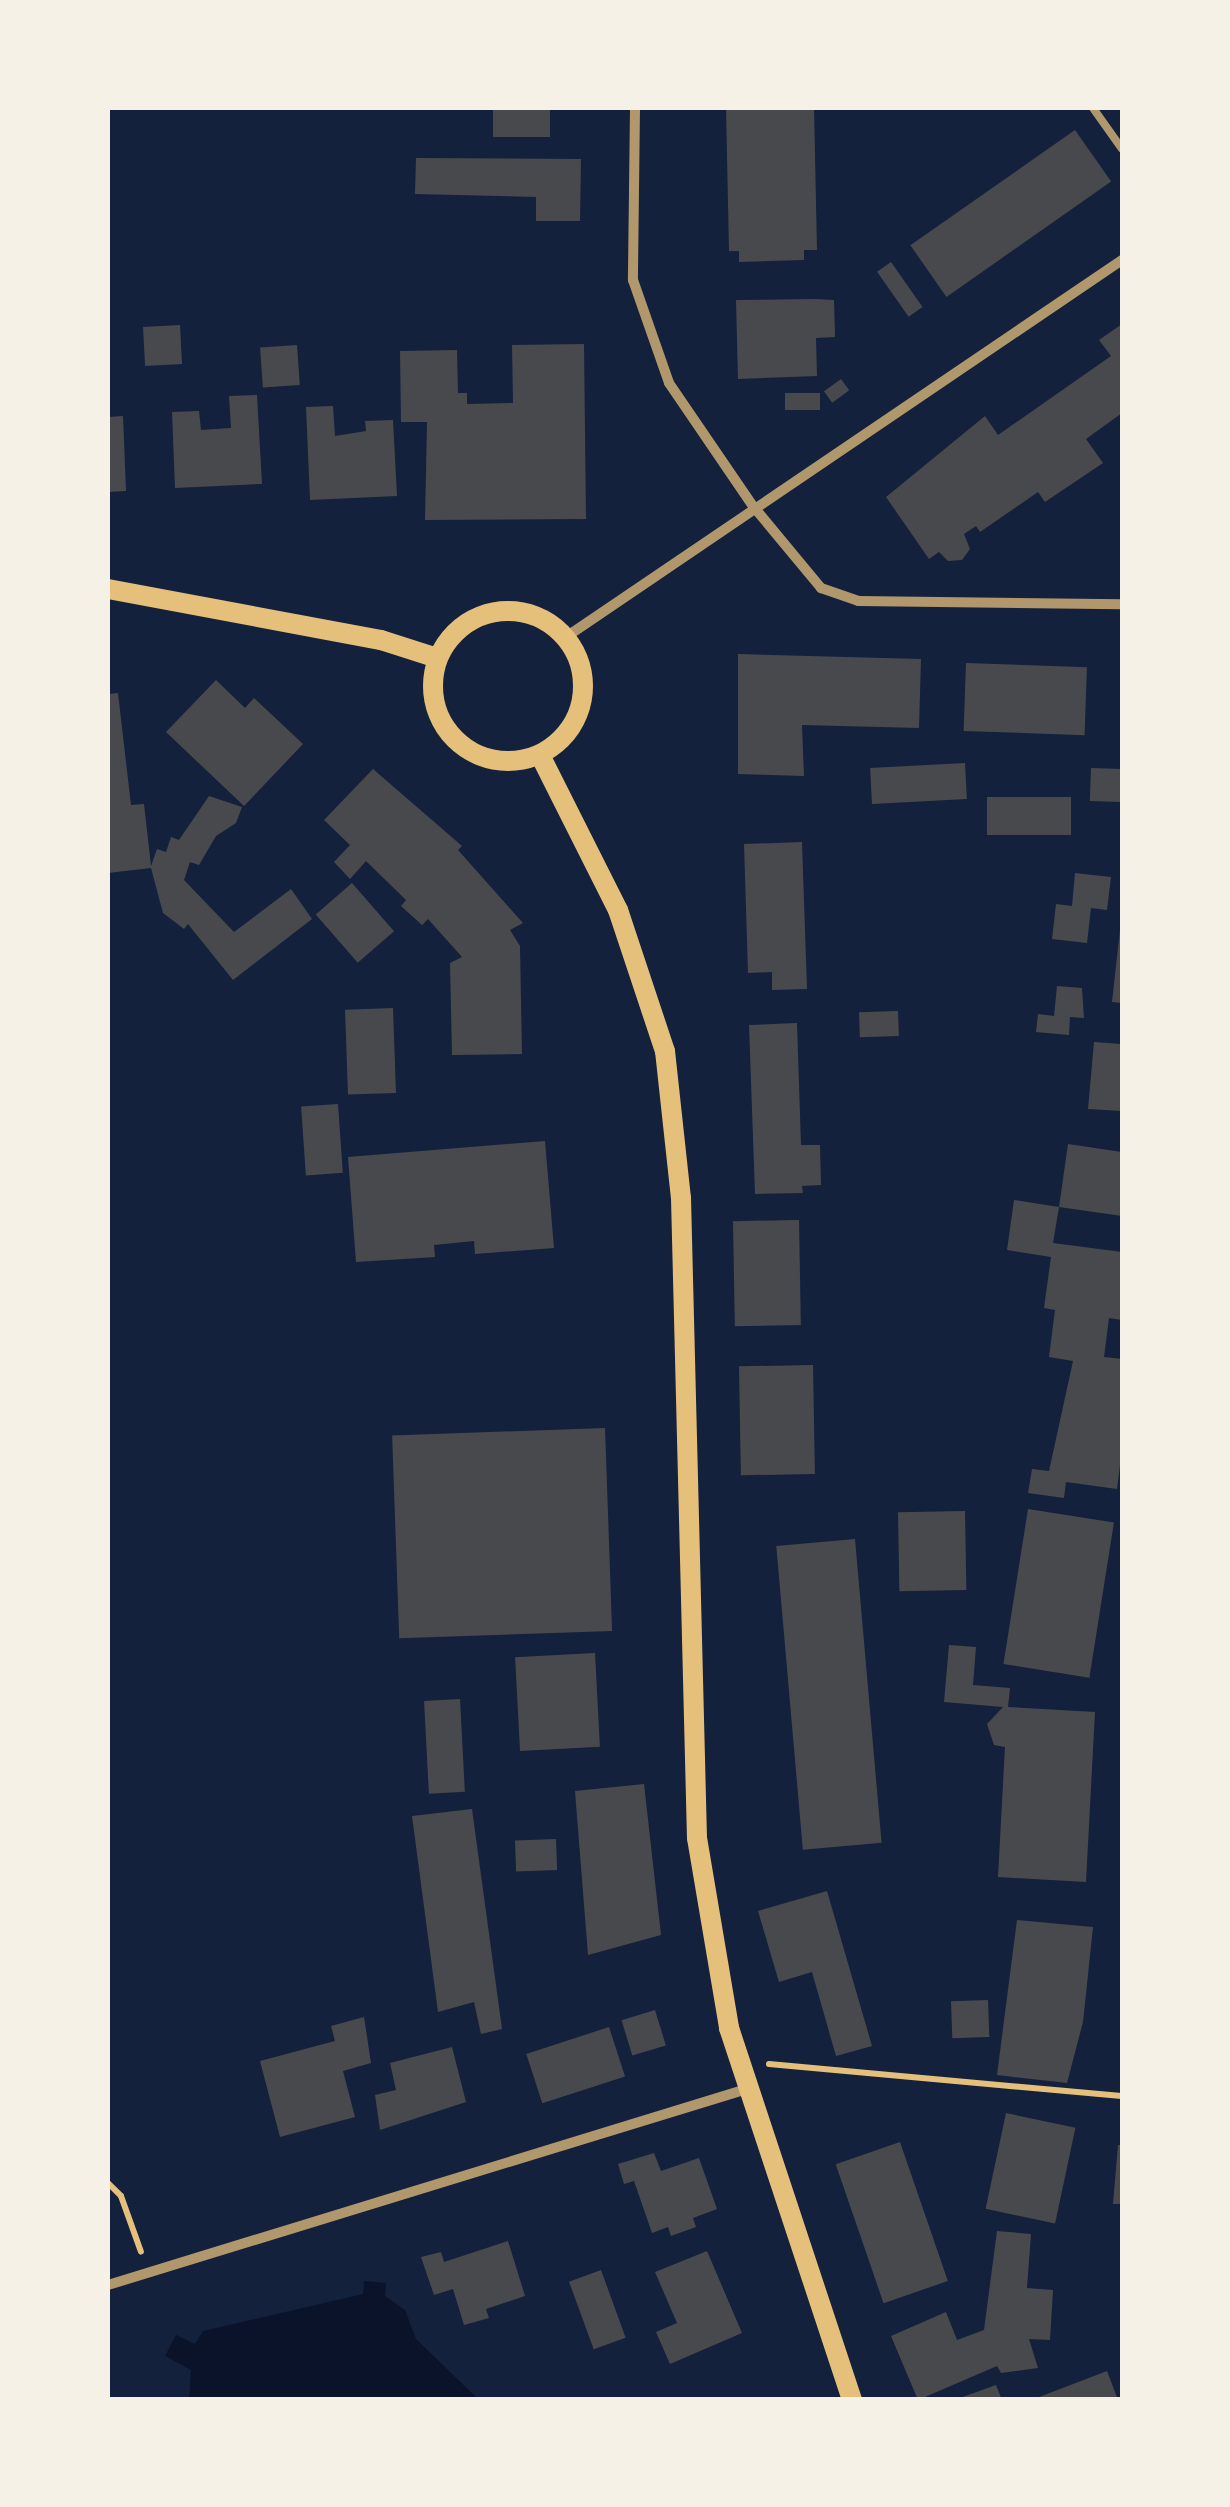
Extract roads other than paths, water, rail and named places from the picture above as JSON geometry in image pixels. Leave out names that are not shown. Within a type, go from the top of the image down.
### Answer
[{"type":"main road","points":[[108,589],[381,640],[438,658]]},
{"type":"main road","points":[[529,613],[566,637],[578,656],[582,702],[567,733],[540,755],[496,761],[456,741],[434,702],[438,658],[448,639],[485,614],[529,613]]},
{"type":"main road","points":[[540,755],[618,910],[665,1050],[681,1198],[698,1838],[738,2061],[852,2400]]},
{"type":"street","points":[[635,108],[633,280],[669,383],[753,506],[821,588],[858,601],[1122,604]]},
{"type":"street","points":[[566,637],[753,506],[1122,260]]},
{"type":"street","points":[[108,2286],[750,2088]]},
{"type":"lane","points":[[1093,108],[1122,149]]},
{"type":"water","points":[[364,2281],[386,2283],[385,2296],[405,2310],[416,2339],[478,2399],[189,2399],[191,2370],[165,2356],[176,2335],[195,2344],[203,2331],[363,2294]]}]
